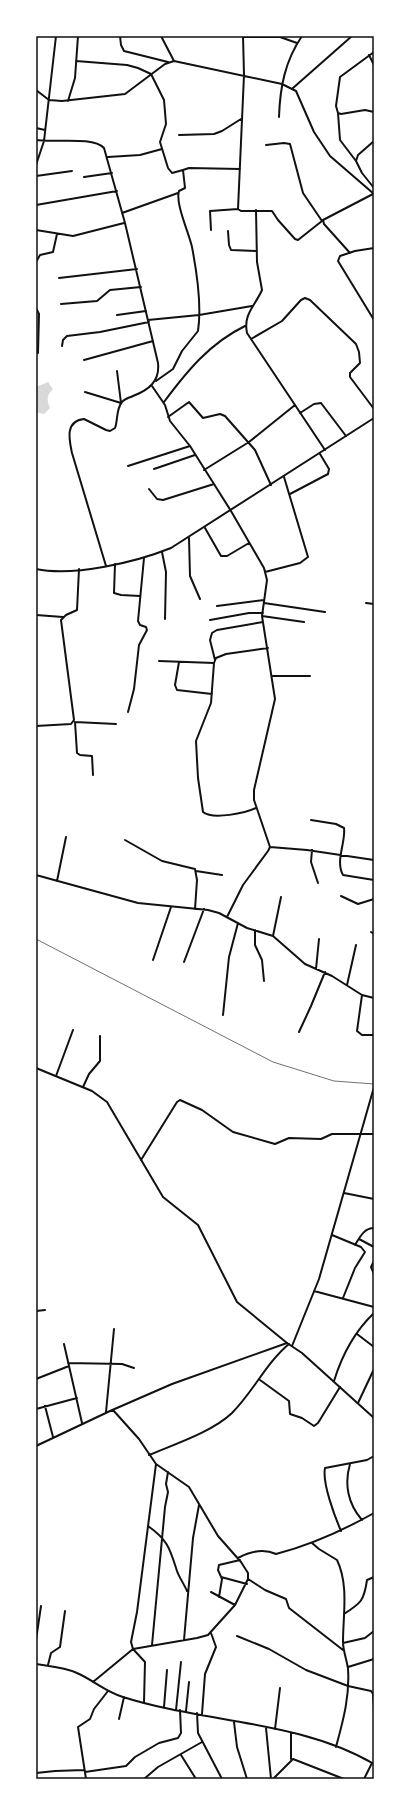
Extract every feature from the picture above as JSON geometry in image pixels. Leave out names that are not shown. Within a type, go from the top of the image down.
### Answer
[{"type":"street","points":[[36,164],[44,141],[56,36]]},
{"type":"street","points":[[68,101],[74,83],[78,36]]},
{"type":"street","points":[[120,36],[121,45],[124,51],[169,63]]},
{"type":"street","points":[[161,36],[174,61]]},
{"type":"street","points":[[279,117],[282,84],[290,55],[302,36]]},
{"type":"street","points":[[293,88],[352,36]]},
{"type":"street","points":[[238,209],[244,76],[243,37],[280,37],[297,43]]},
{"type":"street","points":[[374,52],[340,77],[336,106],[340,140],[374,188]]},
{"type":"street","points":[[369,55],[374,65]]},
{"type":"street","points":[[76,61],[127,65],[152,74],[164,100],[166,121],[161,139],[162,149],[170,172],[174,173],[189,168],[240,169]]},
{"type":"street","points":[[36,91],[49,100],[68,101],[125,94],[152,74],[174,61],[282,84],[293,88],[300,98],[311,125],[326,151],[374,194],[328,216],[323,222],[298,240],[295,239],[278,220],[274,212],[256,210],[241,211],[238,209],[210,211],[211,230]]},
{"type":"street","points":[[338,113],[365,110],[374,112]]},
{"type":"street","points":[[178,135],[218,133],[241,119]]},
{"type":"street","points":[[36,128],[45,130]]},
{"type":"street","points":[[36,140],[97,143],[104,148],[108,157],[125,223],[153,341],[159,369],[155,382]]},
{"type":"street","points":[[356,161],[358,156],[374,141]]},
{"type":"street","points":[[266,145],[284,143],[290,144],[303,193],[323,222],[350,252]]},
{"type":"street","points":[[108,157],[140,155],[162,149]]},
{"type":"street","points":[[122,213],[178,193],[186,187],[183,170]]},
{"type":"street","points":[[36,176],[72,171]]},
{"type":"street","points":[[84,177],[112,173]]},
{"type":"street","points":[[36,204],[116,191]]},
{"type":"street","points":[[120,403],[152,386],[155,382],[173,369],[182,351],[198,333],[199,315],[194,261],[186,227],[180,215],[178,193]]},
{"type":"street","points":[[256,210],[257,251],[262,290],[247,316],[246,326],[251,339],[325,450]]},
{"type":"street","points":[[36,230],[73,236],[125,223]]},
{"type":"street","points":[[228,231],[231,250],[257,251]]},
{"type":"street","points":[[36,262],[40,255],[53,252],[57,234]]},
{"type":"street","points":[[374,248],[350,252],[340,256],[338,261],[374,320]]},
{"type":"street","points":[[59,278],[136,269]]},
{"type":"street","points":[[61,304],[97,301],[110,290],[141,287]]},
{"type":"street","points":[[251,339],[282,321],[303,298],[310,300],[356,344],[359,352],[360,363],[350,373],[350,377],[374,409]]},
{"type":"street","points":[[62,346],[63,340],[67,336],[100,332],[148,321],[199,315],[252,306]]},
{"type":"street","points":[[36,308],[39,314],[38,353]]},
{"type":"street","points":[[117,315],[146,311]]},
{"type":"street","points":[[164,402],[202,356],[222,339],[246,326]]},
{"type":"street","points":[[84,360],[153,341]]},
{"type":"street","points":[[106,566],[72,453],[69,432],[72,423],[84,419],[106,430],[113,430],[116,426],[120,403],[117,371]]},
{"type":"street","points":[[152,386],[164,402],[168,417],[190,446],[231,511],[265,572],[267,580],[262,614],[273,676],[275,700],[254,785],[254,794],[256,808],[270,846],[268,851],[243,885],[227,917]]},
{"type":"street","points":[[85,392],[120,403]]},
{"type":"street","points":[[168,417],[189,402],[203,418],[220,414],[225,416],[249,442],[260,458],[271,485]]},
{"type":"street","points":[[300,413],[314,404],[321,403],[346,436]]},
{"type":"street","points":[[204,470],[249,442],[295,405]]},
{"type":"street","points":[[36,569],[56,571],[106,566],[144,558],[162,552],[189,538],[374,418]]},
{"type":"street","points":[[128,466],[190,446]]},
{"type":"street","points":[[290,494],[328,474],[329,469],[320,454]]},
{"type":"street","points":[[154,469],[195,455]]},
{"type":"street","points":[[265,572],[300,563],[308,557],[284,477]]},
{"type":"street","points":[[149,489],[157,499],[163,500],[214,484]]},
{"type":"street","points":[[204,528],[221,556],[228,556],[249,543]]},
{"type":"street","points":[[189,538],[190,576],[200,599]]},
{"type":"street","points":[[162,552],[166,572],[165,619]]},
{"type":"street","points":[[128,712],[134,689],[139,645],[147,630],[146,627],[139,623],[144,558]]},
{"type":"street","points":[[115,564],[114,593],[140,596]]},
{"type":"street","points":[[36,615],[63,617],[77,610],[79,569]]},
{"type":"street","points":[[217,606],[264,602],[325,612]]},
{"type":"street","points":[[366,603],[374,604]]},
{"type":"street","points":[[210,620],[249,613],[304,622]]},
{"type":"street","points":[[63,617],[61,624],[70,677],[77,753],[80,755],[92,756],[93,775]]},
{"type":"street","points":[[215,660],[210,640],[212,632],[263,622]]},
{"type":"street","points":[[256,808],[244,813],[205,814],[202,808],[198,778],[196,741],[210,707],[215,660],[220,655],[268,648]]},
{"type":"street","points":[[159,661],[214,663]]},
{"type":"street","points":[[179,662],[175,685],[177,690],[212,694]]},
{"type":"street","points":[[273,676],[310,676]]},
{"type":"street","points":[[36,726],[69,724],[74,722],[116,724]]},
{"type":"street","points":[[312,820],[339,825],[344,828],[341,854],[341,869],[343,875],[374,880]]},
{"type":"street","points":[[57,881],[66,837]]},
{"type":"street","points":[[125,840],[162,861],[192,867],[196,871],[222,875]]},
{"type":"street","points":[[270,846],[312,850],[374,860]]},
{"type":"street","points":[[312,850],[311,862],[318,883]]},
{"type":"street","points":[[195,909],[196,871]]},
{"type":"street","points":[[36,875],[138,903],[214,911],[254,930],[273,936],[303,963],[325,972],[362,995],[374,998]]},
{"type":"street","points":[[341,896],[358,904],[374,899]]},
{"type":"street","points":[[273,936],[280,897]]},
{"type":"street","points":[[154,960],[171,907]]},
{"type":"street","points":[[184,962],[204,910]]},
{"type":"street","points":[[223,1015],[229,957],[238,923]]},
{"type":"street","points":[[254,930],[255,945],[262,960],[264,981]]},
{"type":"street","points":[[316,969],[319,939]]},
{"type":"street","points":[[346,984],[356,945]]},
{"type":"street","points":[[299,1032],[325,972]]},
{"type":"street","points":[[362,995],[357,1031],[362,1035],[374,1035]]},
{"type":"street","points":[[56,1076],[73,1030]]},
{"type":"street","points":[[83,1087],[89,1074],[100,1061],[100,1036]]},
{"type":"street","points":[[36,1068],[97,1093],[107,1102],[163,1197],[198,1225],[237,1302],[289,1344],[302,1352],[374,1418]]},
{"type":"street","points":[[149,1455],[223,1421],[260,1380],[281,1351],[289,1344],[314,1291],[374,1087]]},
{"type":"street","points":[[142,1160],[177,1102],[180,1100],[202,1110],[233,1132],[275,1144],[289,1138],[320,1139],[332,1134],[374,1134]]},
{"type":"street","points":[[344,1193],[374,1199]]},
{"type":"street","points":[[355,1245],[368,1228],[374,1228]]},
{"type":"street","points":[[331,1235],[365,1250],[365,1254],[355,1268],[343,1298]]},
{"type":"street","points":[[359,1238],[374,1247]]},
{"type":"street","points":[[374,1261],[371,1267],[374,1274]]},
{"type":"street","points":[[314,1291],[374,1307]]},
{"type":"street","points":[[36,1311],[45,1310]]},
{"type":"street","points":[[334,1382],[341,1358],[357,1334],[374,1313]]},
{"type":"street","points":[[106,1412],[114,1329]]},
{"type":"street","points":[[357,1334],[374,1347]]},
{"type":"street","points":[[64,1344],[82,1423]]},
{"type":"street","points":[[36,1446],[106,1412],[172,1384],[289,1344]]},
{"type":"street","points":[[68,1362],[122,1364],[134,1368]]},
{"type":"street","points":[[36,1379],[69,1366]]},
{"type":"street","points":[[358,1403],[374,1369]]},
{"type":"street","points":[[260,1380],[289,1401],[290,1414],[302,1418],[314,1426],[318,1423],[340,1387]]},
{"type":"street","points":[[36,1409],[77,1398]]},
{"type":"street","points":[[45,1406],[53,1437]]},
{"type":"street","points":[[93,1682],[133,1649],[204,1637],[211,1633],[235,1605],[247,1584],[248,1579],[248,1573],[239,1559],[218,1536],[189,1487],[156,1464],[139,1440],[113,1410]]},
{"type":"street","points":[[341,1531],[333,1513],[324,1469],[367,1460],[374,1456]]},
{"type":"street","points":[[144,1702],[145,1662],[133,1649],[131,1642],[137,1612],[156,1464]]},
{"type":"street","points":[[350,1464],[346,1486],[355,1512],[362,1520]]},
{"type":"street","points":[[152,1646],[168,1488],[166,1479],[168,1472]]},
{"type":"street","points":[[184,1641],[193,1538],[199,1504]]},
{"type":"street","points":[[219,1597],[221,1577],[218,1570],[219,1566],[239,1559],[250,1552],[268,1550],[276,1554],[312,1543],[341,1531],[374,1513]]},
{"type":"street","points":[[148,1526],[163,1538],[172,1553],[177,1570],[188,1592]]},
{"type":"street","points":[[312,1543],[333,1557],[340,1566],[344,1595],[343,1643],[348,1667],[348,1686],[346,1712],[336,1747]]},
{"type":"street","points":[[221,1577],[247,1584]]},
{"type":"street","points":[[344,1614],[360,1603],[365,1594],[367,1580],[374,1577]]},
{"type":"street","points":[[248,1579],[265,1590],[286,1600],[288,1608],[344,1651]]},
{"type":"street","points":[[211,1592],[235,1605]]},
{"type":"street","points":[[36,1640],[41,1606]]},
{"type":"street","points":[[48,1666],[51,1653],[60,1647],[65,1611]]},
{"type":"street","points":[[343,1643],[366,1638],[374,1630]]},
{"type":"street","points":[[202,1714],[206,1674],[216,1647],[211,1633]]},
{"type":"street","points":[[237,1636],[269,1649],[306,1670],[348,1686],[373,1692],[374,1708]]},
{"type":"street","points":[[348,1667],[374,1659]]},
{"type":"street","points":[[176,1710],[180,1662]]},
{"type":"street","points":[[36,1664],[76,1672],[108,1691],[124,1697],[176,1710],[291,1732],[336,1747],[373,1764],[364,1779]]},
{"type":"street","points":[[164,1707],[166,1670]]},
{"type":"street","points":[[186,1711],[189,1682]]},
{"type":"street","points":[[275,1729],[280,1688]]},
{"type":"street","points":[[86,1779],[78,1727],[90,1719],[94,1709],[108,1691]]},
{"type":"street","points":[[119,1719],[124,1697]]},
{"type":"street","points":[[36,1773],[55,1771],[85,1771],[126,1766],[135,1757],[159,1743],[178,1738],[181,1734],[180,1710]]},
{"type":"street","points":[[197,1713],[197,1730],[222,1779]]},
{"type":"street","points":[[234,1722],[237,1747],[247,1779]]},
{"type":"street","points":[[266,1728],[272,1779]]},
{"type":"street","points":[[291,1732],[291,1760]]},
{"type":"street","points":[[144,1779],[158,1767],[202,1742]]},
{"type":"street","points":[[181,1754],[196,1779]]},
{"type":"street","points":[[272,1779],[291,1760],[297,1759],[344,1779]]},
{"type":"shaded area","points":[[48,382],[53,389],[49,393],[48,397],[50,408],[44,414],[36,412],[36,387]]},
{"type":"railway","points":[[36,939],[273,1062],[334,1081],[374,1084]]}]
